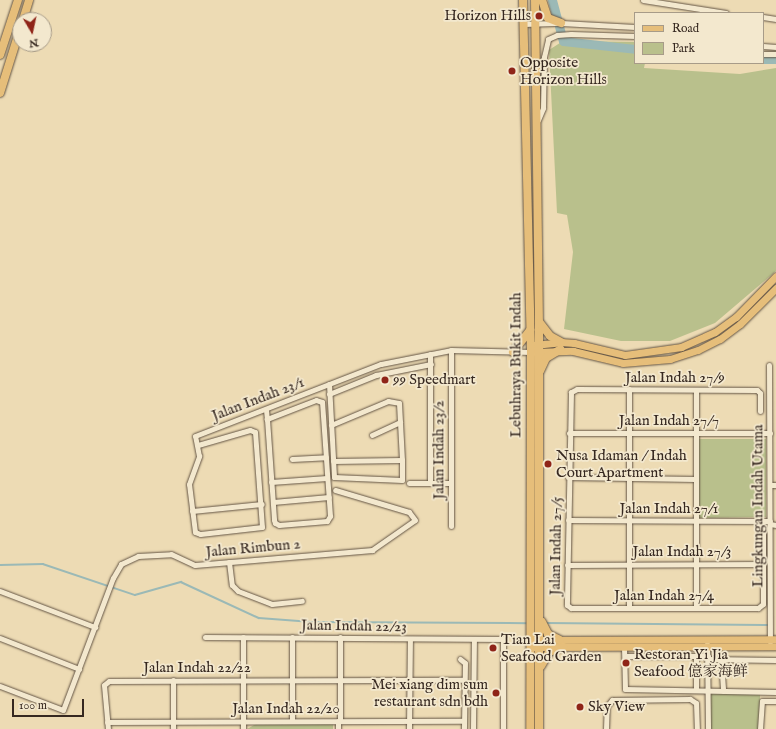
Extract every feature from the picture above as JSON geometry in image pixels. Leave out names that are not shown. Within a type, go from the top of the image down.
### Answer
[{"type":"highway","points":[[0,54],[18,0]]},
{"type":"highway","points":[[25,12],[29,0]]},
{"type":"highway","name":"Lebuhraya Bukit Indah","points":[[522,0],[524,24],[530,330],[535,349],[538,373],[540,617],[539,630],[535,643],[530,729]]},
{"type":"highway","name":"Lebuhraya Bukit Indah","points":[[535,0],[539,323],[535,349],[531,614],[539,630]]},
{"type":"highway","points":[[542,0],[548,18],[561,23]]},
{"type":"highway","points":[[0,93],[13,52]]},
{"type":"highway","points":[[538,373],[546,358],[560,345],[539,323]]},
{"type":"highway","points":[[513,352],[530,330]]},
{"type":"highway","points":[[539,630],[562,643],[546,655],[539,672]]},
{"type":"highway","name":"Lebuhraya Bukit Indah","points":[[535,643],[539,672],[539,729]]},
{"type":"main road","points":[[535,349],[560,345],[625,355],[681,347],[715,332],[736,317],[776,276]]},
{"type":"main road","points":[[560,345],[623,363],[670,359],[720,339],[740,324],[776,288]]},
{"type":"main road","points":[[535,643],[707,639],[773,643]]},
{"type":"main road","points":[[562,643],[624,647],[708,647],[773,643]]},
{"type":"street","points":[[643,0],[720,12]]},
{"type":"street","points":[[764,17],[776,19]]},
{"type":"street","points":[[524,24],[561,23],[634,27]]},
{"type":"street","points":[[536,123],[543,108],[544,57],[548,39],[557,35],[571,34],[634,36]]},
{"type":"street","points":[[764,46],[776,47]]},
{"type":"street","points":[[764,54],[776,54]]},
{"type":"street","name":"Jalan Indah 23/1","points":[[198,446],[195,436],[266,410],[381,364],[451,350],[513,352],[535,349]]},
{"type":"street","name":"Jalan Indah 23/2","points":[[451,350],[451,526]]},
{"type":"street","points":[[430,354],[430,483]]},
{"type":"street","points":[[329,394],[376,375],[431,364]]},
{"type":"street","name":"Lingkungan Indah Utama","points":[[769,365],[770,628],[773,643]]},
{"type":"street","points":[[329,384],[331,425],[336,478],[402,480],[399,403],[392,401],[331,425]]},
{"type":"street","name":"Jalan Indah 27/9","points":[[570,392],[578,389],[759,390],[760,411]]},
{"type":"street","points":[[629,389],[629,608]]},
{"type":"street","points":[[696,390],[696,608]]},
{"type":"street","name":"Jalan Indah 27/5","points":[[568,605],[567,565],[570,392]]},
{"type":"street","points":[[266,410],[272,502],[274,520],[276,524],[317,522],[330,518],[326,457],[320,401],[267,419]]},
{"type":"street","points":[[372,435],[400,422]]},
{"type":"street","points":[[254,430],[262,504],[263,523],[260,527],[197,534],[194,529],[189,484],[198,456],[198,446],[254,430]]},
{"type":"street","name":"Jalan Indah 27/7","points":[[569,433],[770,433]]},
{"type":"street","points":[[292,458],[326,457]]},
{"type":"street","points":[[334,460],[402,460]]},
{"type":"street","points":[[568,477],[696,479]]},
{"type":"street","points":[[271,482],[327,478]]},
{"type":"street","points":[[409,483],[450,483]]},
{"type":"street","points":[[770,485],[776,485]]},
{"type":"street","name":"Jalan Rimbun 2","points":[[0,686],[63,710],[113,578],[121,564],[138,556],[157,553],[171,554],[195,565],[372,550],[415,520],[413,514],[335,490]]},
{"type":"street","points":[[272,502],[329,497]]},
{"type":"street","points":[[192,511],[262,504]]},
{"type":"street","name":"Jalan Indah 27/1","points":[[568,520],[696,521],[776,524]]},
{"type":"street","points":[[763,530],[763,564]]},
{"type":"street","points":[[229,562],[232,586],[238,591],[272,604],[302,602]]},
{"type":"street","name":"Jalan Indah 27/3","points":[[567,565],[763,564]]},
{"type":"street","name":"Jalan Indah 27/4","points":[[568,605],[572,608],[761,607],[763,564]]},
{"type":"street","points":[[0,591],[95,627]]},
{"type":"street","name":"Jalan Indah 22/23","points":[[205,636],[503,639],[503,729]]},
{"type":"street","points":[[243,637],[243,729]]},
{"type":"street","points":[[292,637],[292,721]]},
{"type":"street","points":[[338,729],[340,637]]},
{"type":"street","points":[[0,638],[78,669]]},
{"type":"street","points":[[410,639],[410,729]]},
{"type":"street","points":[[473,729],[474,639]]},
{"type":"street","points":[[707,639],[708,729]]},
{"type":"street","points":[[624,647],[625,689],[776,692]]},
{"type":"street","points":[[624,656],[696,656],[721,660],[776,660]]},
{"type":"street","points":[[696,656],[696,690]]},
{"type":"street","points":[[460,659],[465,663],[464,729]]},
{"type":"street","points":[[721,660],[723,691]]},
{"type":"street","points":[[173,680],[173,729]]},
{"type":"street","name":"Jalan Indah 22/22","points":[[107,722],[104,685],[109,681],[464,680]]},
{"type":"street","points":[[606,729],[607,706],[609,702],[690,699],[696,704],[697,729]]},
{"type":"street","points":[[760,729],[762,701],[776,701]]},
{"type":"street","name":"Jalan Indah 22/20","points":[[107,722],[464,721]]},
{"type":"street","points":[[107,722],[108,729]]},
{"type":"green space","points":[[563,41],[634,42],[634,64],[645,64],[644,68],[740,74],[776,68],[776,271],[715,323],[670,341],[621,341],[564,329],[573,252],[567,215],[557,213],[549,50]]},
{"type":"green space","points":[[698,439],[766,439],[766,517],[698,518]]},
{"type":"green space","points":[[708,691],[760,691],[760,729],[708,729]]},
{"type":"green space","points":[[256,724],[333,724],[333,729],[247,729]]},
{"type":"waterway","points":[[552,0],[563,41],[634,49]]},
{"type":"waterway","points":[[764,59],[776,59]]},
{"type":"waterway","points":[[0,565],[43,564],[135,595],[181,582],[259,618],[312,622],[528,623]]},
{"type":"waterway","points":[[546,623],[768,625]]},
{"type":"place","name":"Horizon Hills","points":[[539,16]]},
{"type":"place","name":"Opposite Horizon Hills","points":[[512,71]]},
{"type":"place","name":"99 Speedmart","points":[[385,380]]},
{"type":"place","name":"Nusa Idaman / Indah Court Apartment","points":[[548,464]]},
{"type":"place","name":"Tian Lai Seafood Garden","points":[[493,648]]},
{"type":"place","name":"Restoran Yi Jia Seafood 億家海鲜","points":[[626,663]]},
{"type":"place","name":"Mei xiang dim sum restaurant sdn bdh","points":[[496,693]]},
{"type":"place","name":"Sky View","points":[[580,707]]}]
